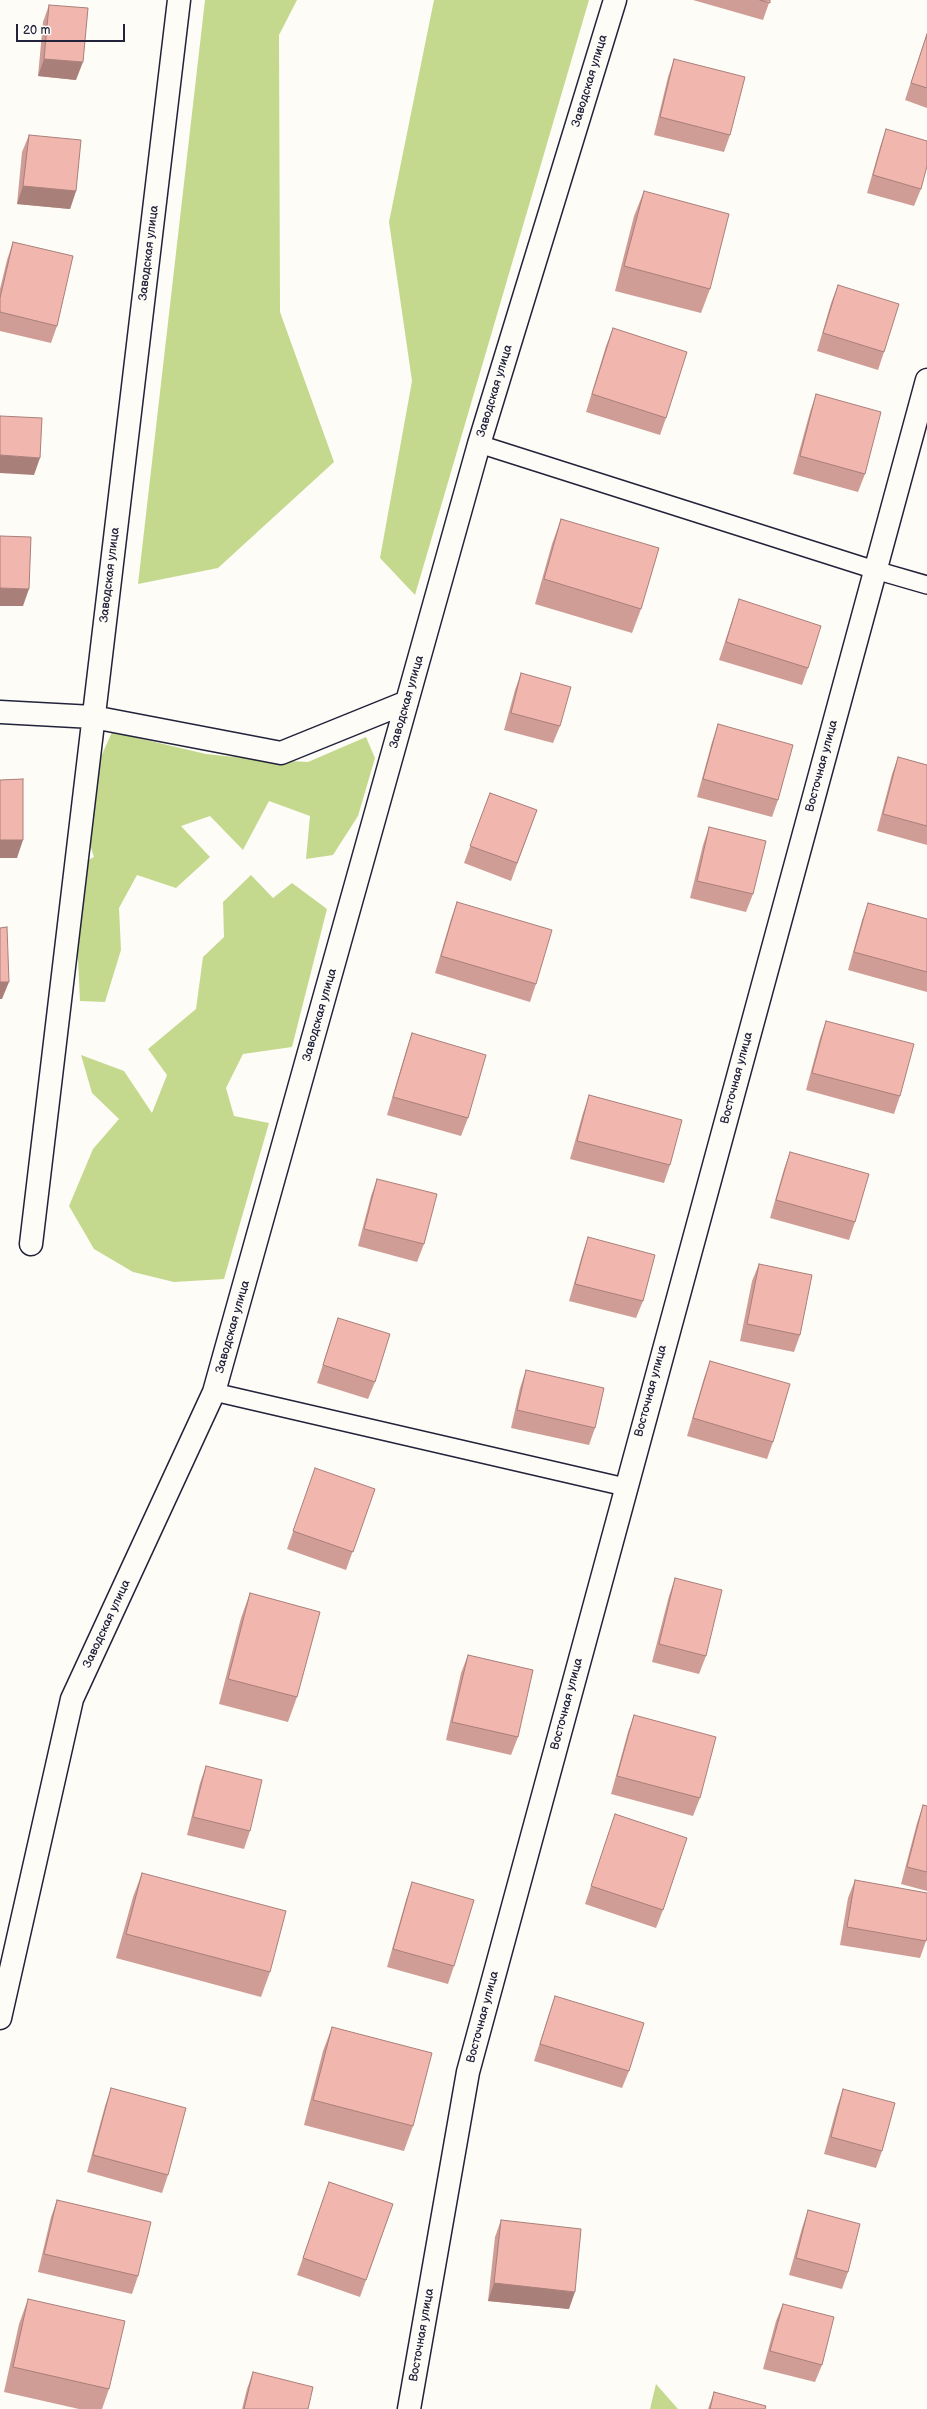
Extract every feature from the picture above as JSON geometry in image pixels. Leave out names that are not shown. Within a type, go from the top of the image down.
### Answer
[{"type":"street","name":"Заводская улица","points":[[31,1244],[179,0]]},
{"type":"street","name":"Заводская улица","points":[[0,2018],[72,1699],[214,1392],[479,444],[615,0]]},
{"type":"street","name":"Восточная улица","points":[[409,2409],[468,2072],[625,1488],[927,380]]},
{"type":"street","points":[[0,712],[93,717],[281,753],[407,702]]},
{"type":"lane","points":[[479,444],[927,585]]},
{"type":"lane","points":[[214,1392],[625,1488]]},
{"type":"green space","points":[[205,0],[297,0],[279,35],[280,312],[334,462],[218,568],[138,584]]},
{"type":"green space","points":[[434,0],[589,0],[415,595],[380,558],[412,381],[389,222]]},
{"type":"green space","points":[[112,732],[206,754],[253,759],[308,762],[366,737],[375,758],[358,816],[333,855],[306,859],[310,816],[269,801],[243,850],[210,816],[181,826],[210,857],[176,888],[137,875],[119,908],[121,950],[105,1002],[80,1001],[78,959],[66,931],[64,873],[94,857],[80,814],[95,770]]},
{"type":"green space","points":[[251,875],[273,898],[292,883],[327,909],[292,1047],[243,1054],[226,1088],[234,1116],[269,1123],[224,1279],[174,1282],[133,1272],[94,1249],[69,1206],[93,1149],[119,1119],[92,1093],[81,1055],[124,1071],[152,1113],[167,1075],[148,1049],[196,1009],[203,957],[224,937],[223,902]]},
{"type":"green space","points":[[656,2384],[678,2409],[650,2409]]},
{"type":"building","points":[[760,0],[770,0],[770,3]]},
{"type":"building","points":[[49,5],[88,8],[83,62],[44,59]]},
{"type":"building","points":[[927,34],[927,88],[911,83]]},
{"type":"building","points":[[674,59],[745,77],[730,135],[660,117]]},
{"type":"building","points":[[886,129],[927,141],[927,166],[921,189],[873,175]]},
{"type":"building","points":[[29,135],[81,140],[76,191],[23,186]]},
{"type":"building","points":[[644,191],[729,214],[710,289],[624,266]]},
{"type":"building","points":[[13,242],[73,256],[57,326],[0,312],[0,298]]},
{"type":"building","points":[[838,285],[899,304],[884,352],[823,333]]},
{"type":"building","points":[[613,328],[687,352],[666,418],[592,394]]},
{"type":"building","points":[[816,394],[881,412],[865,474],[800,456]]},
{"type":"building","points":[[0,416],[42,418],[40,458],[0,455]]},
{"type":"building","points":[[561,519],[659,548],[641,609],[544,579]]},
{"type":"building","points":[[0,536],[31,537],[29,589],[0,588]]},
{"type":"building","points":[[739,599],[821,626],[808,668],[726,642]]},
{"type":"building","points":[[521,673],[571,687],[560,726],[511,713]]},
{"type":"building","points":[[718,724],[793,745],[778,800],[703,779]]},
{"type":"building","points":[[898,757],[927,765],[927,826],[883,814]]},
{"type":"building","points":[[23,779],[23,840],[0,840],[0,780]]},
{"type":"building","points":[[490,793],[537,810],[517,863],[470,846]]},
{"type":"building","points":[[709,827],[766,841],[753,894],[697,881]]},
{"type":"building","points":[[457,902],[552,930],[536,984],[441,956]]},
{"type":"building","points":[[868,903],[927,919],[927,972],[854,952]]},
{"type":"building","points":[[7,927],[9,982],[0,982],[0,928]]},
{"type":"building","points":[[826,1021],[914,1044],[900,1096],[812,1073]]},
{"type":"building","points":[[412,1033],[486,1055],[468,1118],[393,1097]]},
{"type":"building","points":[[589,1095],[682,1120],[670,1165],[577,1141]]},
{"type":"building","points":[[790,1152],[869,1174],[855,1222],[776,1200]]},
{"type":"building","points":[[377,1179],[437,1194],[424,1244],[364,1229]]},
{"type":"building","points":[[588,1237],[655,1255],[643,1301],[575,1284]]},
{"type":"building","points":[[759,1264],[812,1275],[800,1335],[747,1324]]},
{"type":"building","points":[[338,1318],[390,1334],[375,1382],[323,1365]]},
{"type":"building","points":[[710,1361],[790,1384],[773,1442],[693,1418]]},
{"type":"building","points":[[526,1370],[604,1388],[595,1428],[517,1410]]},
{"type":"building","points":[[315,1468],[375,1489],[353,1552],[293,1531]]},
{"type":"building","points":[[675,1578],[722,1590],[706,1656],[659,1644]]},
{"type":"building","points":[[250,1593],[320,1612],[297,1697],[228,1679]]},
{"type":"building","points":[[468,1655],[533,1670],[518,1737],[452,1722]]},
{"type":"building","points":[[634,1715],[716,1737],[700,1798],[617,1776]]},
{"type":"building","points":[[206,1766],[262,1780],[250,1831],[193,1817]]},
{"type":"building","points":[[923,1805],[927,1806],[927,1872],[907,1867]]},
{"type":"building","points":[[615,1814],[687,1838],[663,1910],[591,1886]]},
{"type":"building","points":[[142,1873],[286,1911],[270,1972],[126,1934]]},
{"type":"building","points":[[855,1880],[927,1893],[926,1941],[847,1927]]},
{"type":"building","points":[[412,1882],[474,1900],[454,1966],[393,1949]]},
{"type":"building","points":[[555,1996],[644,2023],[629,2071],[540,2044]]},
{"type":"building","points":[[332,2027],[432,2053],[413,2126],[313,2100]]},
{"type":"building","points":[[111,2088],[186,2108],[168,2175],[93,2155]]},
{"type":"building","points":[[843,2089],[895,2103],[882,2151],[831,2137]]},
{"type":"building","points":[[329,2182],[393,2204],[366,2280],[303,2258]]},
{"type":"building","points":[[57,2200],[151,2222],[138,2276],[44,2254]]},
{"type":"building","points":[[808,2210],[860,2224],[848,2272],[796,2258]]},
{"type":"building","points":[[501,2220],[581,2229],[575,2292],[494,2283]]},
{"type":"building","points":[[28,2299],[125,2321],[109,2389],[13,2367]]},
{"type":"building","points":[[783,2304],[834,2317],[822,2365],[770,2351]]},
{"type":"building","points":[[253,2372],[313,2387],[308,2409],[244,2409]]},
{"type":"building","points":[[714,2392],[766,2406],[765,2409],[710,2409]]}]
